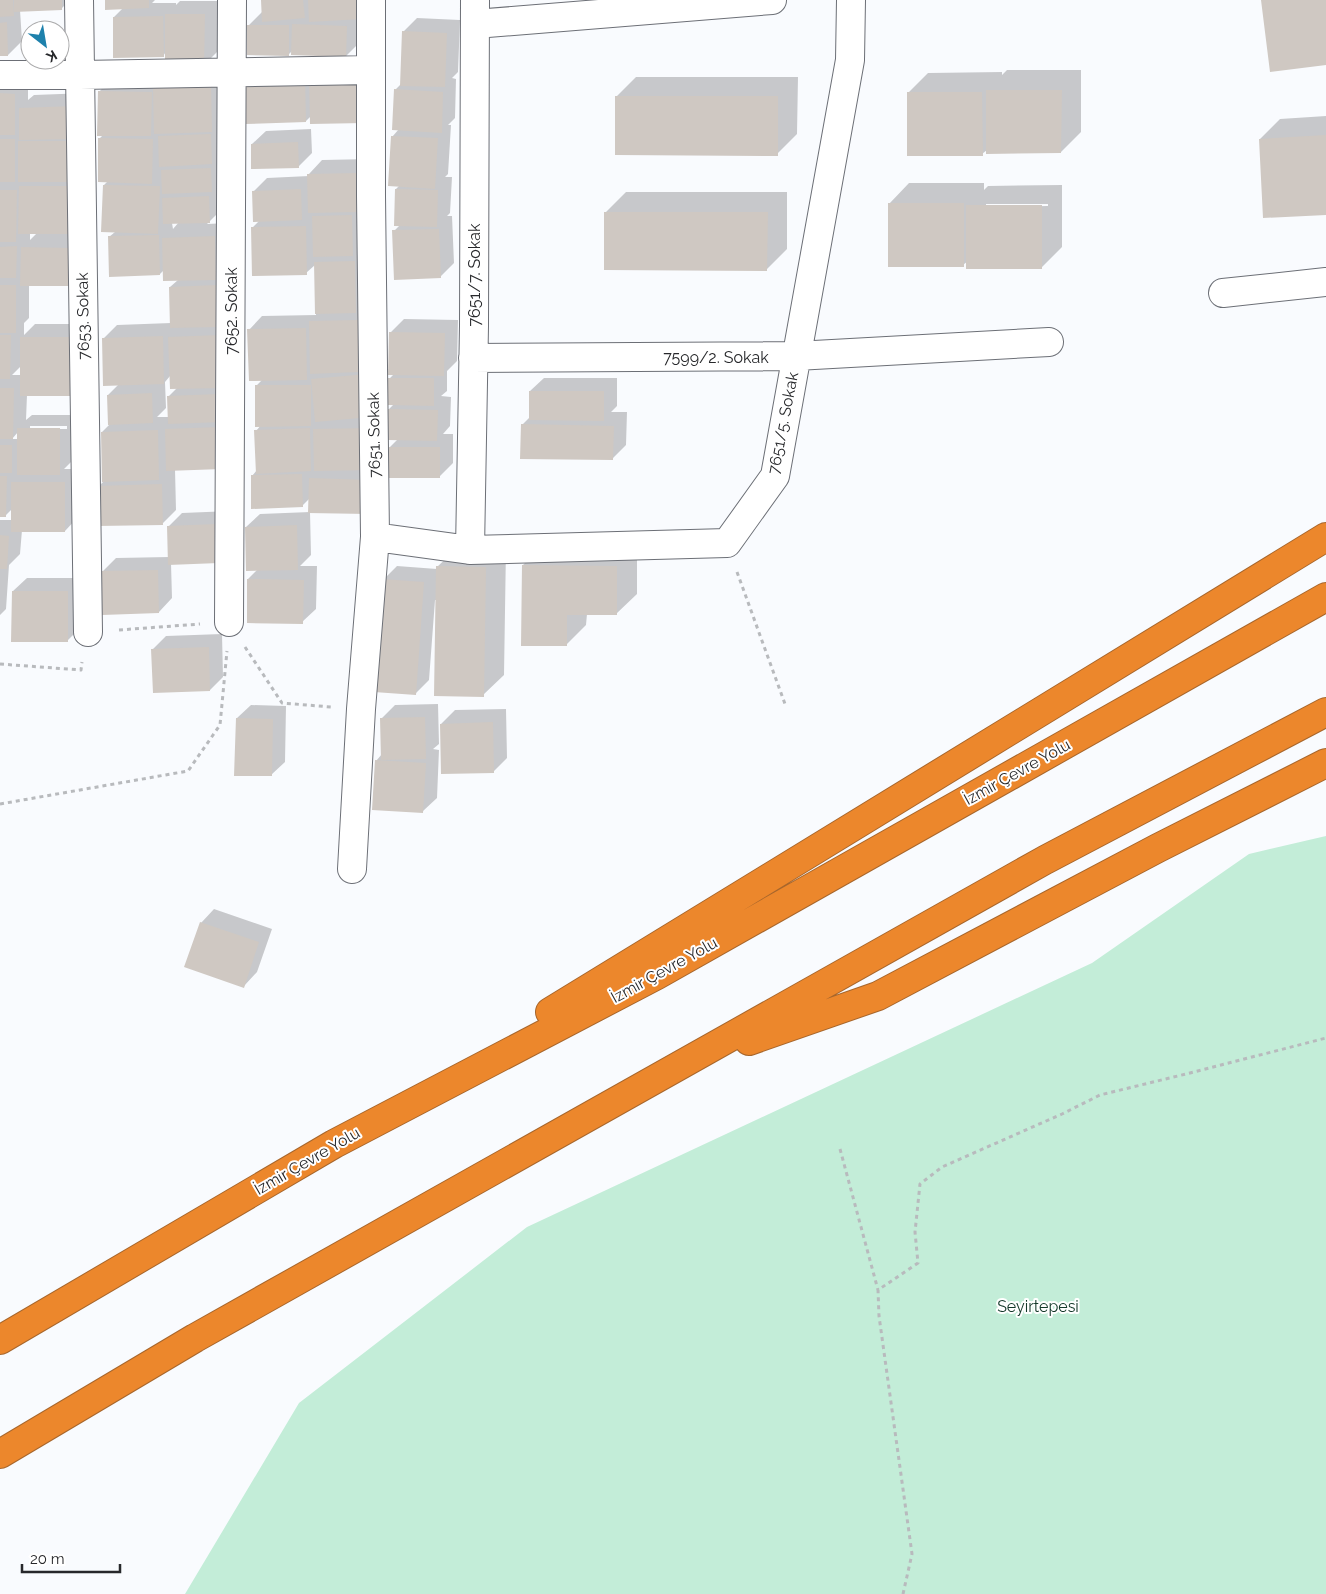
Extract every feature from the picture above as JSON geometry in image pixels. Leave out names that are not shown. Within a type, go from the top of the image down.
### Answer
[{"type":"highway","points":[[334,1144],[1326,537]]},
{"type":"highway","name":"İzmir Çevre Yolu","points":[[0,1340],[334,1144],[657,975],[1326,597]]},
{"type":"highway","points":[[0,1454],[195,1338],[1044,860],[1326,712]]},
{"type":"highway","points":[[679,1066],[878,996],[1158,848],[1326,763]]},
{"type":"street","name":"7653. Sokak","points":[[79,0],[88,632]]},
{"type":"street","name":"7652. Sokak","points":[[229,622],[232,0]]},
{"type":"street","name":"7651. Sokak","points":[[352,869],[361,709],[375,537],[371,0]]},
{"type":"street","points":[[475,12],[772,0]]},
{"type":"street","name":"7651/5. Sokak","points":[[726,543],[775,476],[850,60],[851,0]]},
{"type":"street","name":"7651/7. Sokak","points":[[470,550],[475,12]]},
{"type":"street","points":[[0,75],[80,76],[371,70]]},
{"type":"street","points":[[1222,293],[1326,282]]},
{"type":"street","name":"7599/2. Sokak","points":[[473,358],[796,356],[1049,342]]},
{"type":"street","points":[[375,537],[470,550],[726,543]]},
{"type":"path","points":[[726,543],[785,704]]},
{"type":"path","points":[[0,664],[81,670],[88,632],[229,622]]},
{"type":"path","points":[[229,622],[282,704],[361,709]]},
{"type":"path","points":[[0,804],[188,771],[220,726],[229,622]]},
{"type":"path","points":[[878,1290],[918,1263],[915,1232],[920,1184],[942,1166],[1062,1114],[1100,1095],[1190,1074],[1326,1038]]},
{"type":"path","points":[[840,1149],[878,1290],[879,1316],[912,1554],[903,1594]]},
{"type":"green space","name":"Seyirtepesi","points":[[1326,836],[1326,1594],[185,1594],[299,1403],[527,1227],[1092,963],[1249,854]]},
{"type":"building","points":[[0,0],[13,0],[14,16],[0,17]]},
{"type":"building","points":[[14,0],[62,0],[62,10],[14,12]]},
{"type":"building","points":[[105,0],[149,0],[149,8],[105,10]]},
{"type":"building","points":[[261,0],[303,0],[305,18],[262,22]]},
{"type":"building","points":[[308,0],[361,0],[362,19],[309,22]]},
{"type":"building","points":[[1261,0],[1326,0],[1326,65],[1270,72]]},
{"type":"building","points":[[165,14],[205,14],[204,67],[165,66]]},
{"type":"building","points":[[163,16],[164,57],[113,58],[113,17]]},
{"type":"building","points":[[7,22],[8,56],[0,56],[0,23]]},
{"type":"building","points":[[292,24],[347,26],[346,57],[291,55]]},
{"type":"building","points":[[247,25],[289,25],[289,56],[247,55]]},
{"type":"building","points":[[402,31],[447,33],[445,87],[400,86]]},
{"type":"building","points":[[363,76],[364,123],[310,124],[309,78]]},
{"type":"building","points":[[305,78],[306,122],[245,124],[244,80]]},
{"type":"building","points":[[211,84],[212,132],[154,134],[153,85]]},
{"type":"building","points":[[394,89],[443,92],[442,133],[392,130]]},
{"type":"building","points":[[986,90],[1062,90],[1061,153],[986,154]]},
{"type":"building","points":[[98,91],[152,92],[151,136],[97,136]]},
{"type":"building","points":[[907,92],[982,92],[983,156],[907,156]]},
{"type":"building","points":[[0,93],[15,94],[15,135],[0,135]]},
{"type":"building","points":[[615,96],[778,96],[778,156],[615,155]]},
{"type":"building","points":[[74,106],[75,139],[19,140],[19,108]]},
{"type":"building","points":[[211,134],[212,164],[159,167],[158,136]]},
{"type":"building","points":[[1326,135],[1326,215],[1263,218],[1259,139]]},
{"type":"building","points":[[391,136],[438,138],[435,189],[388,186]]},
{"type":"building","points":[[98,138],[153,139],[152,184],[98,182]]},
{"type":"building","points":[[0,139],[15,139],[15,182],[0,182]]},
{"type":"building","points":[[18,141],[74,141],[74,182],[18,182]]},
{"type":"building","points":[[298,142],[299,168],[251,169],[251,144]]},
{"type":"building","points":[[211,168],[212,192],[162,194],[161,170]]},
{"type":"building","points":[[358,173],[358,212],[308,213],[307,174]]},
{"type":"building","points":[[103,185],[160,186],[158,234],[101,232]]},
{"type":"building","points":[[19,186],[76,186],[76,234],[18,234]]},
{"type":"building","points":[[301,189],[302,220],[253,222],[252,191]]},
{"type":"building","points":[[395,189],[438,190],[437,227],[394,226]]},
{"type":"building","points":[[0,190],[17,190],[16,242],[0,242]]},
{"type":"building","points":[[209,196],[210,223],[163,224],[162,198]]},
{"type":"building","points":[[888,203],[964,203],[964,267],[888,267]]},
{"type":"building","points":[[966,205],[1042,205],[1042,269],[966,269]]},
{"type":"building","points":[[604,212],[768,212],[767,271],[604,270]]},
{"type":"building","points":[[352,215],[353,256],[313,257],[312,216]]},
{"type":"building","points":[[306,226],[307,275],[252,276],[251,227]]},
{"type":"building","points":[[439,229],[441,278],[394,280],[392,230]]},
{"type":"building","points":[[159,235],[160,275],[109,277],[108,236]]},
{"type":"building","points":[[215,236],[216,280],[163,281],[162,238]]},
{"type":"building","points":[[17,246],[16,278],[0,278],[0,247]]},
{"type":"building","points":[[21,247],[69,248],[69,286],[20,286]]},
{"type":"building","points":[[355,261],[356,313],[315,314],[314,262]]},
{"type":"building","points":[[0,285],[16,285],[16,333],[0,333]]},
{"type":"building","points":[[217,285],[218,327],[170,328],[169,287]]},
{"type":"building","points":[[358,320],[359,372],[310,374],[309,321]]},
{"type":"building","points":[[306,328],[307,380],[249,381],[247,329]]},
{"type":"building","points":[[389,332],[445,333],[444,376],[388,375]]},
{"type":"building","points":[[0,335],[11,335],[10,379],[0,379]]},
{"type":"building","points":[[221,335],[222,388],[170,389],[168,337]]},
{"type":"building","points":[[163,336],[164,384],[103,386],[102,338]]},
{"type":"building","points":[[20,337],[77,337],[76,396],[20,396]]},
{"type":"building","points":[[367,374],[371,417],[315,422],[311,379]]},
{"type":"building","points":[[388,378],[434,378],[434,406],[388,405]]},
{"type":"building","points":[[255,385],[311,385],[311,426],[255,427]]},
{"type":"building","points":[[0,388],[14,388],[13,439],[0,439]]},
{"type":"building","points":[[529,391],[604,391],[604,421],[529,420]]},
{"type":"building","points":[[152,393],[153,423],[108,425],[107,395]]},
{"type":"building","points":[[220,394],[221,422],[168,424],[167,396]]},
{"type":"building","points":[[388,409],[438,410],[437,441],[388,440]]},
{"type":"building","points":[[521,424],[614,426],[613,460],[520,459]]},
{"type":"building","points":[[221,427],[222,469],[166,471],[165,429]]},
{"type":"building","points":[[17,428],[60,428],[60,475],[17,475]]},
{"type":"building","points":[[310,428],[311,471],[256,474],[254,430]]},
{"type":"building","points":[[371,428],[372,470],[314,471],[313,429]]},
{"type":"building","points":[[158,430],[159,480],[102,482],[101,432]]},
{"type":"building","points":[[0,445],[12,445],[12,473],[0,473]]},
{"type":"building","points":[[389,447],[440,447],[440,478],[389,478]]},
{"type":"building","points":[[302,474],[303,507],[251,509],[251,475]]},
{"type":"building","points":[[0,476],[7,476],[6,517],[0,517]]},
{"type":"building","points":[[309,478],[369,480],[368,514],[308,513]]},
{"type":"building","points":[[11,482],[65,482],[65,532],[11,532]]},
{"type":"building","points":[[162,484],[163,525],[97,526],[97,486]]},
{"type":"building","points":[[217,524],[219,563],[168,565],[167,526]]},
{"type":"building","points":[[297,525],[298,570],[246,571],[245,527]]},
{"type":"building","points":[[0,535],[9,536],[7,569],[0,569]]},
{"type":"building","points":[[522,565],[617,566],[617,615],[567,615],[567,646],[521,646]]},
{"type":"building","points":[[436,566],[486,567],[484,697],[434,696]]},
{"type":"building","points":[[158,570],[159,613],[102,615],[101,571]]},
{"type":"building","points":[[247,579],[304,580],[303,624],[247,623]]},
{"type":"building","points":[[382,579],[424,582],[416,695],[374,692]]},
{"type":"building","points":[[12,591],[68,591],[68,642],[11,642]]},
{"type":"building","points":[[209,647],[210,691],[153,693],[151,649]]},
{"type":"building","points":[[425,717],[426,759],[381,760],[380,718]]},
{"type":"building","points":[[236,718],[273,719],[272,776],[234,776]]},
{"type":"building","points":[[493,722],[494,773],[441,774],[440,724]]},
{"type":"building","points":[[375,760],[426,763],[423,813],[372,810]]},
{"type":"building","points":[[200,922],[259,942],[244,988],[184,967]]}]
